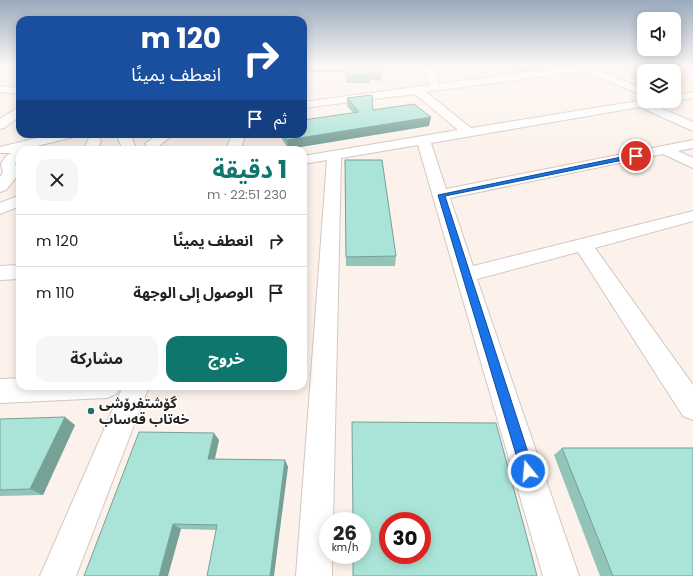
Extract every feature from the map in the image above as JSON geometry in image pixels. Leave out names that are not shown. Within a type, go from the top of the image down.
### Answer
[{"type":"street","points":[[307,104],[388,94]]},
{"type":"street","points":[[422,94],[468,132]]},
{"type":"street","points":[[681,97],[693,95]]},
{"type":"street","points":[[307,159],[468,132],[637,100]]},
{"type":"street","points":[[659,108],[693,127]]},
{"type":"street","points":[[0,125],[16,113]]},
{"type":"street","points":[[20,146],[50,138]]},
{"type":"street","points":[[35,146],[52,138]]},
{"type":"street","points":[[60,138],[82,142]]},
{"type":"street","points":[[152,146],[152,144],[161,138]]},
{"type":"street","points":[[423,140],[561,576]]},
{"type":"street","points":[[441,195],[693,144]]},
{"type":"street","points":[[5,150],[16,147]]},
{"type":"street","points":[[665,150],[693,164]]},
{"type":"street","points":[[314,576],[334,155]]},
{"type":"street","points":[[0,187],[10,174],[8,164],[16,156]]},
{"type":"street","points":[[0,208],[16,202]]},
{"type":"street","points":[[0,214],[16,208]]},
{"type":"street","points":[[466,275],[693,216]]},
{"type":"street","points":[[583,245],[693,407]]},
{"type":"street","points":[[0,273],[16,272]]},
{"type":"street","points":[[0,391],[21,390]]},
{"type":"street","points":[[58,576],[134,390]]},
{"type":"building","points":[[372,95],[373,110],[414,104],[431,117],[307,137],[307,119],[359,112],[347,98]]},
{"type":"building","points":[[286,138],[300,138],[287,140]]},
{"type":"building","points":[[345,160],[382,160],[396,256],[346,257]]},
{"type":"building","points":[[65,417],[30,489],[0,490],[0,419]]},
{"type":"building","points":[[352,422],[496,423],[537,576],[353,576],[353,564],[371,564],[371,512],[353,512]]},
{"type":"building","points":[[139,432],[214,433],[208,459],[285,460],[270,576],[207,576],[217,525],[173,524],[159,576],[84,576]]},
{"type":"building","points":[[562,448],[693,448],[693,576],[613,576]]},
{"type":"place","name":"گۆشتفرۆشی خەتاب قەساب","points":[[91,411]]},
{"type":"route","points":[[528,471],[441,195],[636,156]]}]
